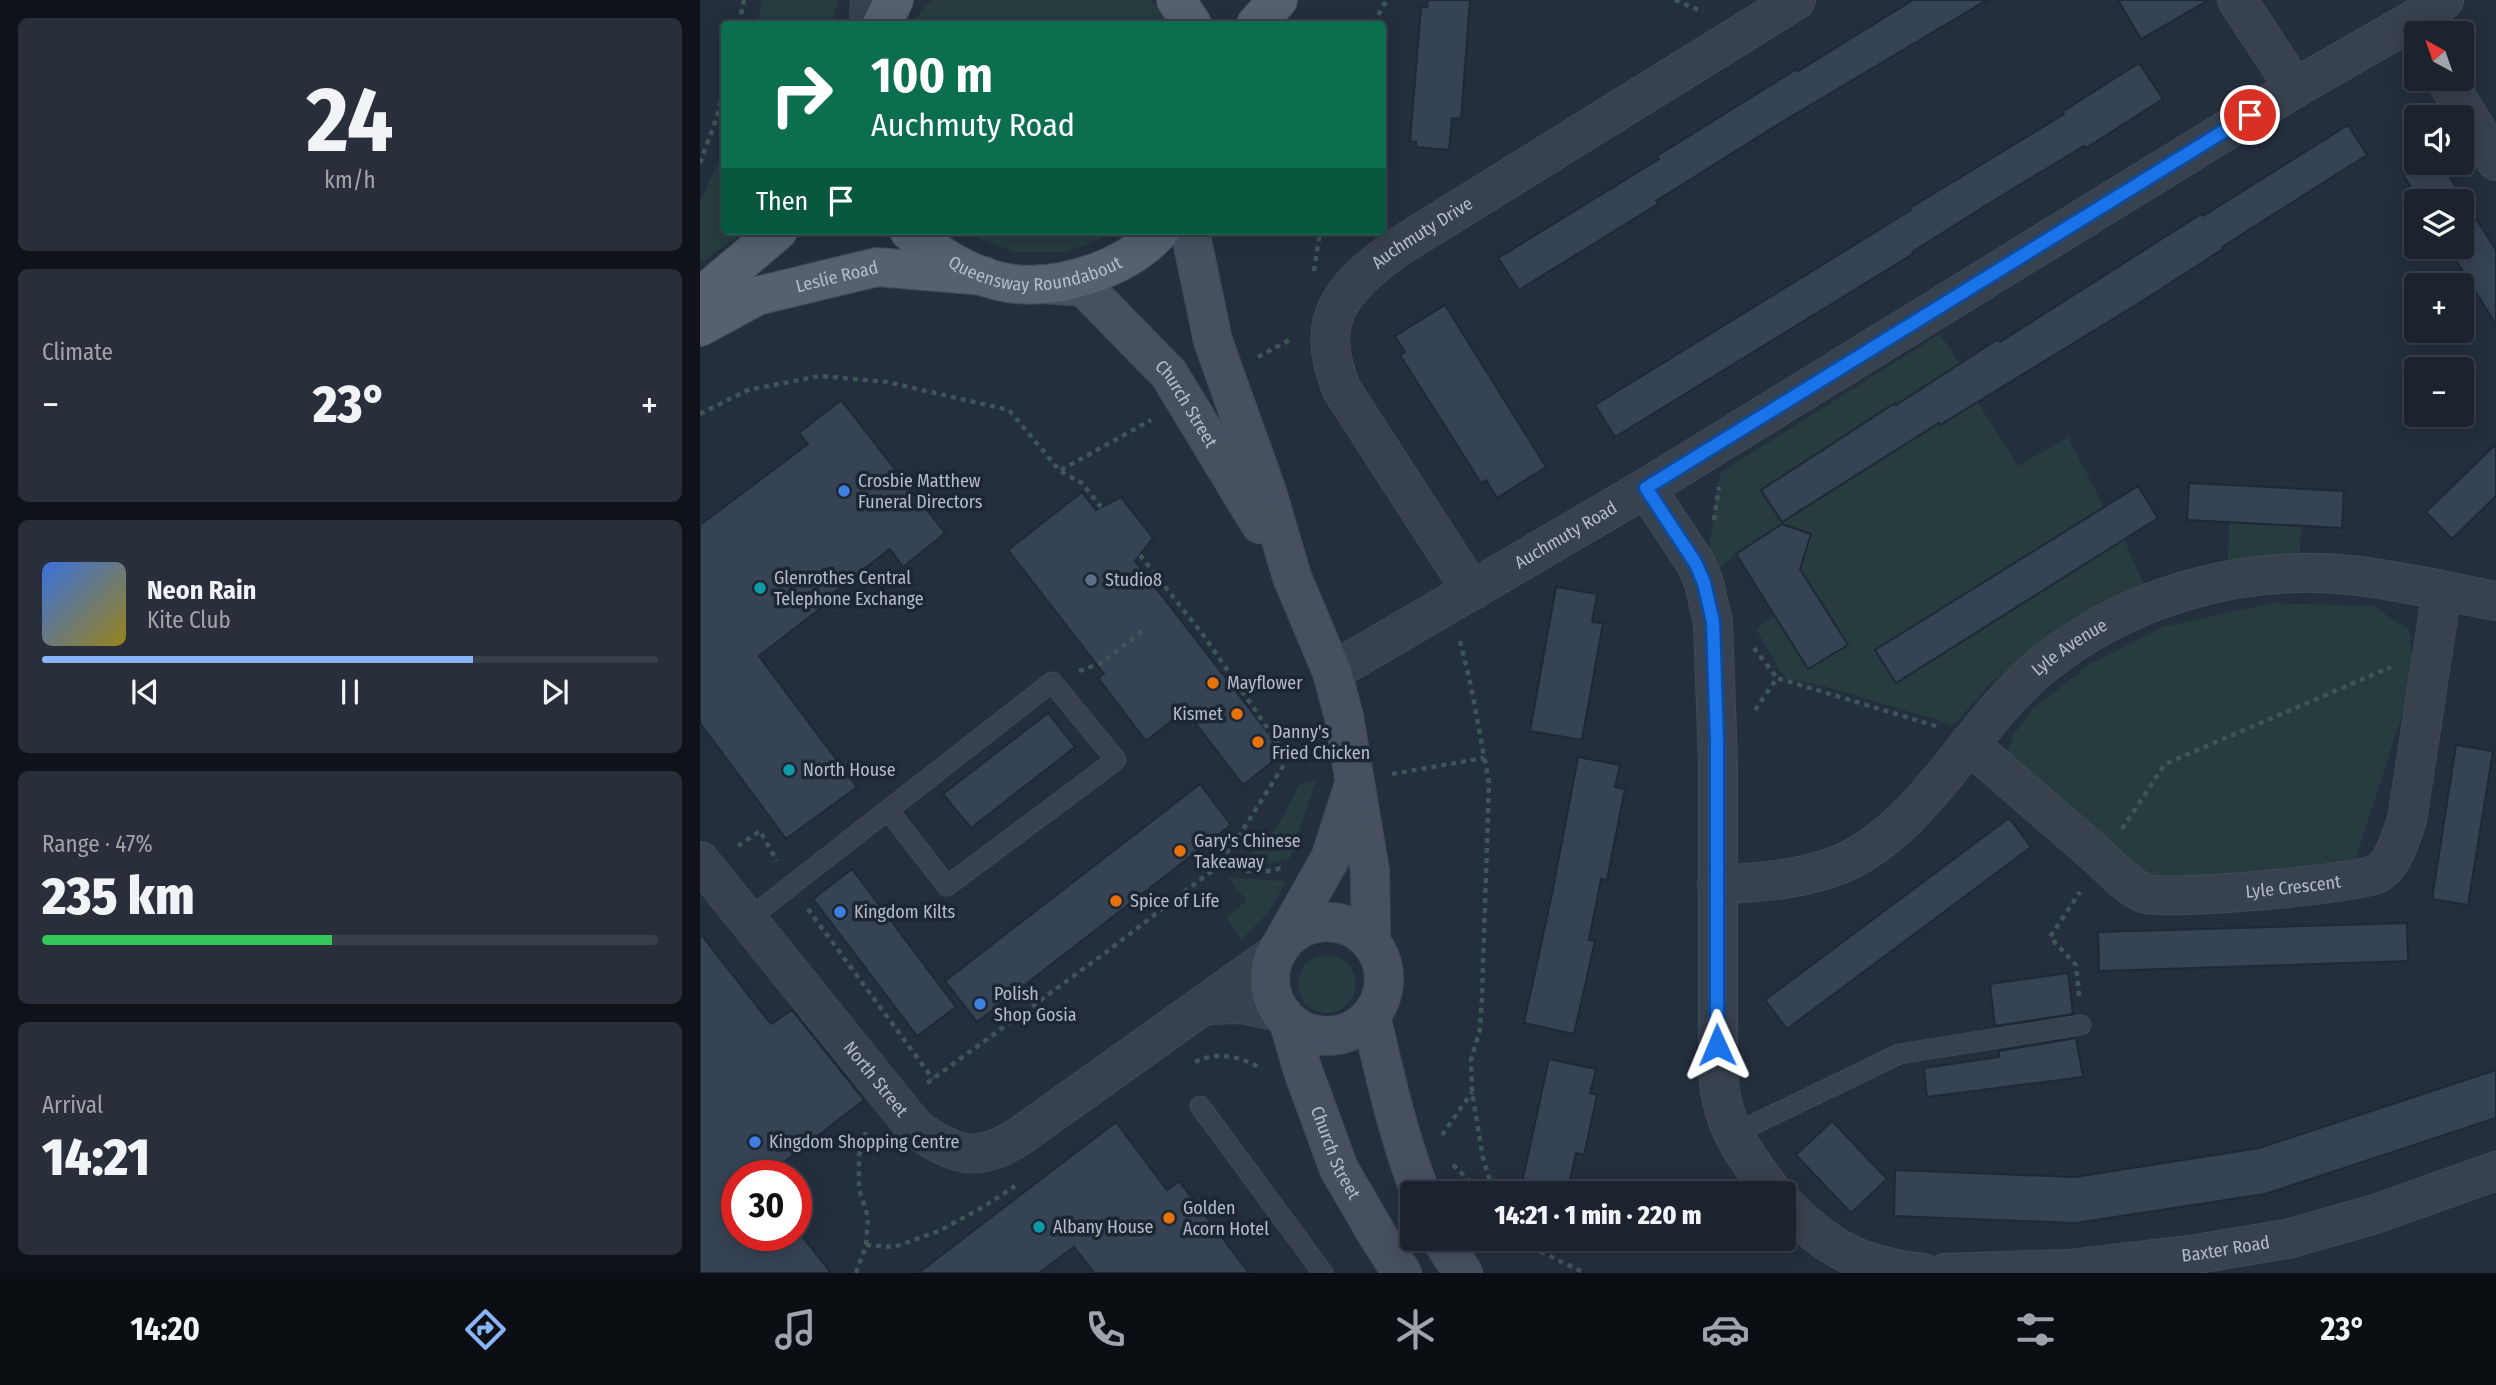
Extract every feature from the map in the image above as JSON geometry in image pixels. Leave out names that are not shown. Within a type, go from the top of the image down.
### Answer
[{"type":"main road","points":[[883,21],[894,0]]},
{"type":"main road","points":[[1176,0],[1190,21]]},
{"type":"main road","points":[[1259,21],[1278,0]]},
{"type":"main road","points":[[700,297],[773,235]]},
{"type":"main road","name":"Queensway Roundabout","points":[[914,235],[933,251],[984,276],[1008,283],[1036,284],[1079,278],[1119,263],[1156,235]]},
{"type":"main road","name":"Leslie Road","points":[[700,327],[757,296],[877,267],[984,276]]},
{"type":"street","points":[[869,21],[870,0]]},
{"type":"street","name":"Auchmuty Drive","points":[[1457,600],[1342,390],[1330,356],[1330,326],[1338,308],[1361,277],[1395,249],[1796,0]]},
{"type":"street","points":[[2237,0],[2295,88]]},
{"type":"street","name":"Auchmuty Road","points":[[2422,21],[2444,0]]},
{"type":"street","name":"Auchmuty Road","points":[[1332,672],[1646,488],[2295,88],[2404,33]]},
{"type":"street","points":[[2452,91],[2496,161]]},
{"type":"street","name":"Church Street","points":[[1192,235],[1213,341],[1267,492],[1292,577],[1332,672],[1344,717],[1370,871],[1371,942]]},
{"type":"street","name":"Church Street","points":[[1036,284],[1084,287],[1169,374],[1292,577]]},
{"type":"street","points":[[1646,488],[1696,564],[1710,603],[1716,675],[1718,763],[1718,1067],[1722,1103],[1734,1134],[1746,1157],[1764,1181]]},
{"type":"street","name":"Lyle Avenue","points":[[1717,885],[1768,882],[1804,875],[1840,864],[1872,848],[1912,811],[2015,691],[2039,668],[2133,610],[2178,592],[2222,581],[2311,573],[2351,575],[2496,601]]},
{"type":"street","name":"Lyle Crescent","points":[[1971,741],[2123,881],[2147,895],[2229,894],[2378,874],[2396,852],[2407,820],[2442,591]]},
{"type":"street","name":"Church Street","points":[[1279,947],[1330,859],[1356,780]]},
{"type":"street","name":"North Street","points":[[703,864],[916,1129],[937,1143],[958,1152],[978,1155],[1004,1146],[1204,1005],[1279,947]]},
{"type":"street","points":[[1204,1005],[1242,1004],[1284,1017],[1310,1035],[1331,1037],[1352,1031],[1371,1016],[1380,1002],[1385,979],[1381,958],[1371,942],[1358,930],[1337,922],[1303,926],[1279,947],[1270,970],[1272,996],[1284,1017]]},
{"type":"street","points":[[1371,1016],[1396,1120],[1416,1181]]},
{"type":"street","name":"Church Street","points":[[1284,1017],[1339,1169],[1402,1273]]},
{"type":"street","name":"Baxter Road","points":[[1945,1273],[2069,1269],[2197,1254],[2287,1239],[2372,1215],[2496,1171]]},
{"type":"street","points":[[1796,1217],[1833,1246],[1862,1261],[1894,1270],[1923,1273]]},
{"type":"street","points":[[1449,1251],[1463,1273]]},
{"type":"lane","points":[[747,920],[1052,681],[1116,760],[947,886],[888,810]]},
{"type":"lane","points":[[1734,1134],[1899,1054],[2081,1024]]},
{"type":"lane","points":[[1200,1106],[1324,1273]]},
{"type":"path","points":[[740,21],[744,0]]},
{"type":"path","points":[[1376,21],[1388,0]]},
{"type":"path","points":[[700,163],[721,99]]},
{"type":"path","points":[[700,414],[748,390],[820,376],[887,382],[1009,410],[1060,471],[1082,483],[1101,507]]},
{"type":"path","points":[[1714,522],[1722,441]]},
{"type":"path","points":[[856,1273],[866,1245],[868,1217],[859,1188],[859,1156],[867,1128],[1209,873],[1234,844],[1288,758],[1204,636],[1140,555]]},
{"type":"path","points":[[1457,600],[1458,636],[1471,686],[1489,783],[1480,1029],[1471,1060],[1472,1092],[1483,1158],[1490,1181]]},
{"type":"path","points":[[1172,608],[1178,603]]},
{"type":"path","points":[[1052,681],[1101,663],[1145,629]]},
{"type":"path","points":[[2081,1024],[2076,965],[2050,937],[2165,764],[2434,649]]},
{"type":"path","points":[[1718,763],[1777,678],[1971,741]]},
{"type":"path","points":[[1356,780],[1484,758]]},
{"type":"path","points":[[703,864],[760,831],[791,885],[933,1079]]},
{"type":"path","points":[[1209,873],[1223,867],[1247,871],[1271,871],[1286,867]]},
{"type":"path","points":[[1185,1067],[1205,1057],[1235,1056],[1260,1067],[1270,1077]]},
{"type":"path","points":[[1441,1136],[1472,1092]]},
{"type":"path","points":[[866,1245],[894,1247],[939,1231],[983,1208],[1018,1184]]},
{"type":"path","points":[[1540,1251],[1585,1273]]},
{"type":"green space","points":[[762,0],[838,0],[833,21],[758,21]]},
{"type":"green space","points":[[931,0],[1150,0],[1166,21],[914,21]]},
{"type":"green space","points":[[721,156],[721,235],[740,235],[700,263],[700,202]]},
{"type":"green space","points":[[971,235],[1109,235],[1067,252],[1014,252]]},
{"type":"green space","points":[[1940,334],[1960,364],[1940,425],[1977,401],[2018,466],[2068,437],[2104,507],[1875,650],[2124,539],[2144,585],[2048,638],[1990,684],[1954,725],[1824,686],[1787,679],[1756,629],[1775,616],[1808,669],[1844,647],[1838,629],[1789,552],[1762,537],[1736,554],[1704,583],[1720,473]],"holes":[[[1894,403],[1916,437],[1782,522],[1761,490]]]},
{"type":"green space","points":[[2229,522],[2302,526],[2299,555],[2268,555],[2228,561]]},
{"type":"green space","points":[[2272,603],[2373,606],[2409,630],[2415,675],[2352,870],[2146,885],[2006,757],[2013,735],[2033,709],[2090,664],[2163,627]]},
{"type":"green space","points":[[1316,781],[1290,858],[1272,863],[1245,858],[1271,835],[1299,785]]},
{"type":"green space","points":[[1228,878],[1287,881],[1267,914],[1241,940],[1226,917],[1247,901]]},
{"type":"green space","points":[[1327,955],[1343,960],[1351,968],[1356,984],[1351,1000],[1343,1008],[1327,1013],[1311,1008],[1303,1000],[1298,984],[1303,968],[1311,960]]},
{"type":"building","points":[[1428,0],[1470,0],[1461,119],[1452,118],[1449,150],[1416,147],[1416,142],[1410,141],[1421,7],[1427,7]]},
{"type":"building","points":[[1913,0],[1987,0],[1782,122],[1656,201],[1658,204],[1519,290],[1498,258],[1659,159],[1657,156],[1758,93]]},
{"type":"building","points":[[2118,0],[2209,0],[2141,39]]},
{"type":"building","points":[[2139,63],[2163,99],[2086,148],[2084,146],[2001,196],[1912,252],[1913,254],[1615,437],[1595,405],[2064,114],[2062,112]]},
{"type":"building","points":[[2348,125],[2367,155],[2144,300],[1940,425],[1939,423],[1782,522],[1761,490],[1895,403],[1896,405],[1998,339],[2000,342],[2201,214],[2203,216]]},
{"type":"building","points":[[2449,175],[2457,189],[2412,189],[2404,176]]},
{"type":"building","points":[[2474,215],[2496,250],[2496,325],[2474,289],[2474,273],[2464,273],[2455,259],[2474,259]]},
{"type":"building","points":[[1445,305],[1546,467],[1497,498],[1486,480],[1481,483],[1400,355],[1405,352],[1395,336]]},
{"type":"building","points":[[841,400],[945,533],[903,567],[890,549],[828,597],[831,600],[759,656],[857,787],[786,839],[700,723],[700,525],[808,444],[799,433]]},
{"type":"building","points":[[2496,444],[2496,496],[2452,539],[2426,512]]},
{"type":"building","points":[[2189,483],[2344,491],[2342,528],[2187,520]]},
{"type":"building","points":[[2138,486],[2158,518],[1896,683],[1875,650]]},
{"type":"building","points":[[1082,492],[1096,510],[1121,497],[1153,538],[1135,561],[1284,753],[1243,785],[1185,710],[1146,741],[1098,678],[1104,674],[1008,550]]},
{"type":"building","points":[[1782,524],[1811,534],[1800,569],[1848,645],[1808,669],[1736,554]]},
{"type":"building","points":[[1556,587],[1597,594],[1592,622],[1603,623],[1582,740],[1530,731]]},
{"type":"building","points":[[1048,713],[1075,747],[971,828],[943,794]]},
{"type":"building","points":[[2456,745],[2493,751],[2468,905],[2432,899]]},
{"type":"building","points":[[1578,757],[1620,765],[1615,787],[1625,789],[1607,880],[1601,879],[1589,940],[1595,941],[1574,1034],[1524,1023]]},
{"type":"building","points":[[1200,784],[1231,825],[977,1022],[945,981]]},
{"type":"building","points":[[2009,818],[2031,847],[1787,1029],[1765,1000]]},
{"type":"building","points":[[852,869],[956,1007],[917,1036],[813,899]]},
{"type":"building","points":[[2407,923],[2408,961],[2099,971],[2098,932]]},
{"type":"building","name":"Kingdom Shopping Centre","points":[[700,933],[771,1024],[792,1010],[864,1100],[787,1160],[721,1160],[721,1251],[812,1251],[812,1249],[831,1273],[700,1273]]},
{"type":"building","points":[[2068,973],[2073,1014],[1995,1026],[1990,984]]},
{"type":"building","points":[[2076,1038],[2083,1077],[1927,1097],[1924,1068],[1999,1057],[1999,1051]]},
{"type":"building","points":[[1549,1059],[1596,1069],[1590,1093],[1597,1095],[1584,1155],[1576,1153],[1570,1181],[1522,1181]]},
{"type":"building","points":[[2496,1070],[2496,1118],[2265,1194],[2076,1223],[1894,1216],[1895,1170],[2075,1177],[2259,1148]]},
{"type":"building","points":[[1832,1121],[1887,1179],[1851,1213],[1796,1155]]},
{"type":"building","points":[[1116,1122],[1167,1190],[1179,1181],[1249,1273],[1094,1273],[1074,1247],[1039,1273],[918,1273]]},
{"type":"place","name":"Crosbie Matthew Funeral Directors","points":[[844,491]]},
{"type":"place","name":"Studio8","points":[[1091,580]]},
{"type":"place","name":"Glenrothes Central Telephone Exchange","points":[[760,588]]},
{"type":"place","name":"Mayflower","points":[[1213,683]]},
{"type":"place","name":"Kismet","points":[[1237,714]]},
{"type":"place","name":"Danny's Fried Chicken","points":[[1258,742]]},
{"type":"place","name":"North House","points":[[789,770]]},
{"type":"place","name":"Gary's Chinese Takeaway","points":[[1180,851]]},
{"type":"place","name":"Spice of Life","points":[[1116,901]]},
{"type":"place","name":"Kingdom Kilts","points":[[840,912]]},
{"type":"place","name":"Polish Shop Gosia","points":[[980,1004]]},
{"type":"place","name":"Kingdom Shopping Centre","points":[[755,1142]]},
{"type":"place","name":"Golden Acorn Hotel","points":[[1169,1218]]},
{"type":"place","name":"Albany House","points":[[1039,1227]]},
{"type":"route","points":[[1717,1045],[1717,741],[1713,622],[1710,603],[1696,564],[1646,488],[2250,115]]}]
